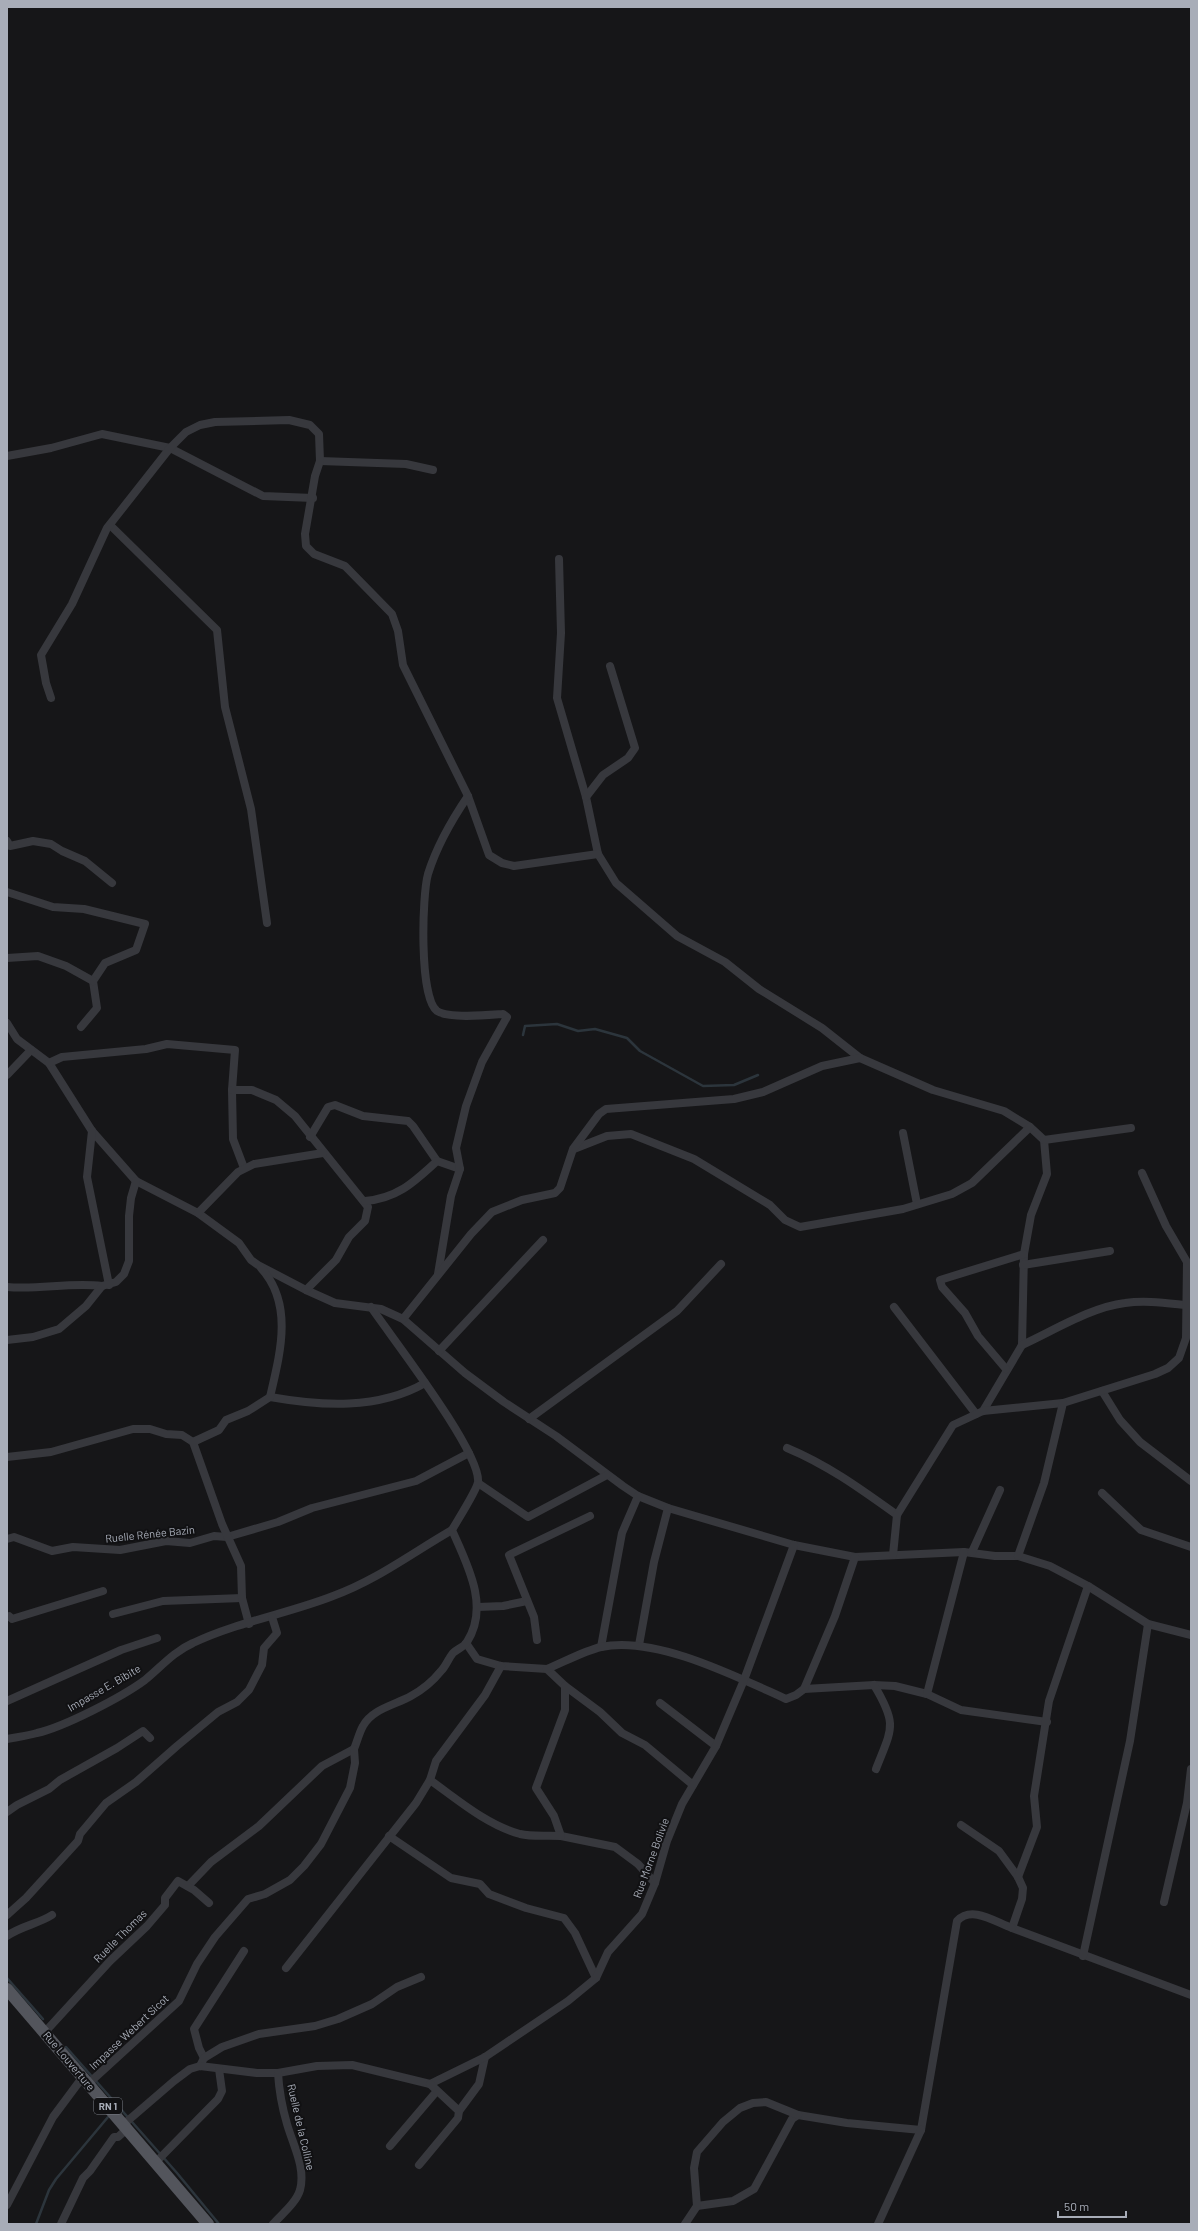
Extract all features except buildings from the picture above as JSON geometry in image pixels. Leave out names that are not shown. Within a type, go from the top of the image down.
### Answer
[{"type":"main road","name":"Rue Louverture","points":[[7,1991],[161,2158],[208,2224]]},
{"type":"street","points":[[52,698],[46,683],[41,655],[72,604],[110,525],[170,448],[186,432],[200,425],[215,422],[289,420],[310,425],[319,434],[320,461],[305,534],[306,546],[314,554],[345,566],[392,614],[398,631],[402,665],[468,796],[489,855],[502,863],[514,866],[598,854]]},
{"type":"street","points":[[7,456],[51,448],[102,434],[170,448],[263,496],[313,498]]},
{"type":"street","points":[[320,461],[406,464],[433,470]]},
{"type":"street","points":[[110,525],[217,630],[225,707],[251,809],[267,923]]},
{"type":"street","points":[[559,560],[562,633],[558,698],[586,797],[598,854],[616,883],[677,936],[725,962],[759,989],[822,1028],[860,1058],[933,1090],[1004,1111],[1030,1127],[1044,1140],[1047,1174],[1031,1215],[1024,1254],[1022,1345]]},
{"type":"street","points":[[586,797],[603,776],[628,758],[636,748],[610,666]]},
{"type":"street","points":[[438,1274],[451,1196],[460,1169],[456,1148],[466,1106],[482,1062],[507,1017],[503,1014],[474,1015],[442,1013],[434,1008],[426,982],[425,898],[428,875],[445,830],[468,796]]},
{"type":"street","points":[[7,841],[10,846],[33,841],[51,844],[62,851],[85,861],[112,883]]},
{"type":"street","points":[[7,892],[53,907],[84,908],[145,924],[136,950],[105,963],[93,981],[97,1008],[81,1027]]},
{"type":"street","points":[[7,958],[38,956],[66,966],[93,981]]},
{"type":"street","points":[[7,1023],[17,1039],[49,1063],[92,1131],[136,1181],[198,1213],[239,1243],[251,1260],[258,1265],[306,1290],[335,1303],[381,1309],[403,1320],[465,1373],[529,1419],[556,1436],[607,1475],[638,1496],[668,1508],[794,1545],[855,1557],[968,1552],[995,1556],[1018,1556],[1050,1566],[1088,1586],[1148,1624],[1191,1634]]},
{"type":"street","points":[[49,1063],[62,1058],[146,1049],[167,1044],[236,1050],[232,1090],[233,1139],[244,1168]]},
{"type":"street","points":[[7,1075],[31,1050]]},
{"type":"street","points":[[403,1320],[482,1220],[492,1212],[522,1200],[555,1193],[560,1188],[573,1149],[599,1114],[606,1109],[734,1098],[763,1092],[822,1066],[860,1058]]},
{"type":"street","points":[[232,1090],[252,1090],[276,1100],[295,1116],[323,1153],[365,1201],[368,1207],[365,1221],[349,1236],[336,1260],[306,1290]]},
{"type":"street","points":[[310,1136],[328,1107],[335,1105],[357,1115],[408,1121],[437,1161],[460,1169]]},
{"type":"street","points":[[573,1149],[607,1136],[631,1134],[694,1159],[770,1205],[785,1220],[800,1227],[903,1209],[952,1194],[972,1184],[1030,1127]]},
{"type":"street","points":[[1044,1140],[1131,1128]]},
{"type":"street","points":[[92,1131],[87,1177],[105,1285]]},
{"type":"street","points":[[903,1133],[917,1204]]},
{"type":"street","points":[[198,1213],[244,1168],[254,1164],[323,1153]]},
{"type":"street","points":[[365,1201],[382,1199],[406,1188],[437,1161]]},
{"type":"street","points":[[893,1555],[897,1515],[953,1425],[979,1413],[1063,1403],[1168,1368],[1179,1358],[1188,1338],[1186,1305],[1187,1262],[1166,1226],[1142,1173]]},
{"type":"street","points":[[7,1287],[21,1289],[72,1284],[105,1285],[116,1282],[124,1274],[129,1261],[130,1204],[136,1181]]},
{"type":"street","points":[[440,1351],[543,1240]]},
{"type":"street","points":[[1024,1265],[1110,1251]]},
{"type":"street","points":[[1006,1369],[978,1336],[965,1313],[942,1287],[940,1280],[1024,1254]]},
{"type":"street","points":[[529,1419],[677,1311],[721,1264]]},
{"type":"street","points":[[193,1442],[219,1430],[226,1420],[248,1411],[270,1396],[279,1356],[282,1318],[278,1293],[267,1275],[258,1265]]},
{"type":"street","points":[[7,1340],[34,1337],[59,1330],[86,1306],[105,1285]]},
{"type":"street","points":[[979,1413],[1022,1345],[1093,1312],[1124,1303],[1155,1302],[1186,1305]]},
{"type":"street","points":[[210,1904],[188,1886],[211,1862],[259,1826],[322,1766],[354,1749],[363,1725],[376,1712],[410,1696],[428,1685],[441,1671],[453,1654],[466,1643],[478,1607],[467,1564],[452,1530],[478,1483],[475,1465],[452,1423],[371,1307]]},
{"type":"street","points":[[894,1307],[979,1413]]},
{"type":"street","points":[[270,1396],[303,1403],[351,1404],[394,1396],[411,1391],[425,1383]]},
{"type":"street","points":[[1102,1391],[1120,1420],[1140,1442],[1191,1481]]},
{"type":"street","points":[[1018,1556],[1044,1483],[1063,1403]]},
{"type":"street","points":[[7,1457],[51,1452],[133,1429],[150,1429],[166,1434],[182,1434],[193,1442],[227,1536],[241,1566],[242,1598],[249,1624]]},
{"type":"street","points":[[787,1448],[814,1459],[838,1473],[897,1515]]},
{"type":"street","name":"Ruelle Rénée Bazin","points":[[7,1539],[14,1537],[52,1551],[59,1551],[72,1547],[120,1550],[166,1541],[190,1543],[214,1536],[227,1536],[278,1522],[312,1508],[416,1481],[469,1453]]},
{"type":"street","points":[[478,1483],[528,1517],[607,1475]]},
{"type":"street","points":[[927,1694],[968,1552],[1000,1490]]},
{"type":"street","points":[[1102,1493],[1141,1530],[1191,1547]]},
{"type":"street","points":[[601,1647],[622,1533],[638,1496]]},
{"type":"street","points":[[639,1645],[654,1562],[668,1508]]},
{"type":"street","points":[[537,1640],[534,1617],[509,1555],[590,1516]]},
{"type":"street","name":"Impasse E. Bibite","points":[[7,1739],[37,1733],[68,1721],[144,1680],[164,1661],[191,1644],[217,1632],[272,1617],[364,1584],[452,1530]]},
{"type":"street","name":"Rue Morne Bolivie","points":[[430,2084],[485,2057],[568,2001],[596,1978],[608,1952],[642,1914],[655,1883],[667,1841],[682,1804],[716,1746],[744,1680],[794,1545]]},
{"type":"street","points":[[466,1643],[477,1659],[501,1666],[548,1668],[601,1647],[639,1645],[697,1661],[786,1698],[796,1696],[804,1689],[835,1616],[855,1557]]},
{"type":"street","points":[[1018,1877],[1037,1826],[1034,1796],[1050,1701],[1088,1586]]},
{"type":"street","points":[[7,1617],[9,1616],[12,1619],[103,1591]]},
{"type":"street","points":[[114,1614],[163,1601],[242,1598]]},
{"type":"street","points":[[478,1607],[503,1606],[527,1601]]},
{"type":"street","points":[[7,1915],[78,1841],[80,1834],[106,1804],[136,1782],[218,1712],[237,1702],[249,1690],[262,1665],[264,1648],[277,1633],[272,1617]]},
{"type":"street","points":[[1083,1956],[1130,1741],[1148,1624]]},
{"type":"street","points":[[7,1701],[121,1650],[157,1638]]},
{"type":"street","points":[[286,1968],[416,1803],[430,1780],[436,1761],[485,1695],[501,1666]]},
{"type":"street","points":[[548,1668],[565,1686],[600,1712],[622,1733],[645,1744],[693,1785]]},
{"type":"street","points":[[804,1689],[874,1685],[895,1686],[927,1694],[961,1710],[1047,1722]]},
{"type":"street","points":[[874,1685],[885,1704],[890,1717],[891,1731],[876,1769]]},
{"type":"street","points":[[561,1836],[554,1816],[536,1788],[566,1710],[565,1686]]},
{"type":"street","points":[[660,1703],[716,1746]]},
{"type":"street","points":[[7,1812],[16,1805],[49,1789],[60,1780],[117,1748],[143,1731],[150,1738]]},
{"type":"street","name":"Impasse Webert Sicot","points":[[7,2204],[53,2117],[90,2080],[179,2001],[197,1964],[215,1937],[248,1899],[265,1894],[290,1880],[304,1866],[321,1844],[350,1788],[355,1763],[354,1749]]},
{"type":"street","points":[[1164,1902],[1187,1803],[1191,1769]]},
{"type":"street","points":[[430,1780],[473,1810],[502,1827],[522,1834],[561,1836],[615,1847],[638,1864],[655,1883]]},
{"type":"street","points":[[961,1825],[999,1851],[1018,1877],[1023,1888],[1022,1899],[1012,1928]]},
{"type":"street","points":[[389,1836],[451,1878],[480,1884],[488,1894],[526,1908],[564,1918],[575,1933],[596,1978]]},
{"type":"street","name":"Ruelle Thomas","points":[[45,2032],[110,1961],[147,1926],[165,1905],[165,1898],[178,1881],[188,1886]]},
{"type":"street","points":[[878,2224],[921,2130],[957,1921],[962,1916],[972,1913],[1083,1956],[1191,1995]]},
{"type":"street","points":[[7,1936],[18,1928],[33,1925],[52,1915]]},
{"type":"street","points":[[204,2058],[199,2048],[194,2029],[244,1951]]},
{"type":"street","points":[[200,2066],[204,2058],[222,2047],[259,2034],[285,2032],[315,2026],[338,2018],[387,1996],[397,1986],[421,1977]]},
{"type":"street","points":[[419,2165],[458,2118],[459,2112],[479,2084],[485,2057]]},
{"type":"street","points":[[61,2224],[83,2178],[90,2171],[114,2137],[118,2137],[128,2122],[174,2080],[190,2069],[200,2066],[257,2073],[278,2073],[316,2066],[352,2065],[430,2084],[436,2092],[459,2112]]},
{"type":"street","points":[[161,2158],[218,2099],[222,2091],[219,2069]]},
{"type":"street","name":"Ruelle de la Colline","points":[[273,2224],[293,2203],[300,2191],[302,2176],[298,2155],[283,2106],[278,2073]]},
{"type":"street","points":[[390,2146],[436,2092]]},
{"type":"street","points":[[685,2224],[697,2206],[694,2168],[697,2152],[731,2115],[753,2103],[766,2102],[798,2115],[847,2123],[921,2130]]},
{"type":"street","points":[[697,2206],[733,2201],[754,2189],[792,2119],[798,2115]]},
{"type":"waterway","points":[[523,1035],[525,1026],[557,1024],[578,1031],[595,1029],[627,1038],[640,1051],[703,1086],[734,1085],[758,1075]]},
{"type":"waterway","points":[[7,1978],[43,2019]]},
{"type":"waterway","points":[[66,2047],[177,2173],[219,2224]]},
{"type":"waterway","points":[[36,2224],[49,2190],[56,2179],[108,2117]]}]
